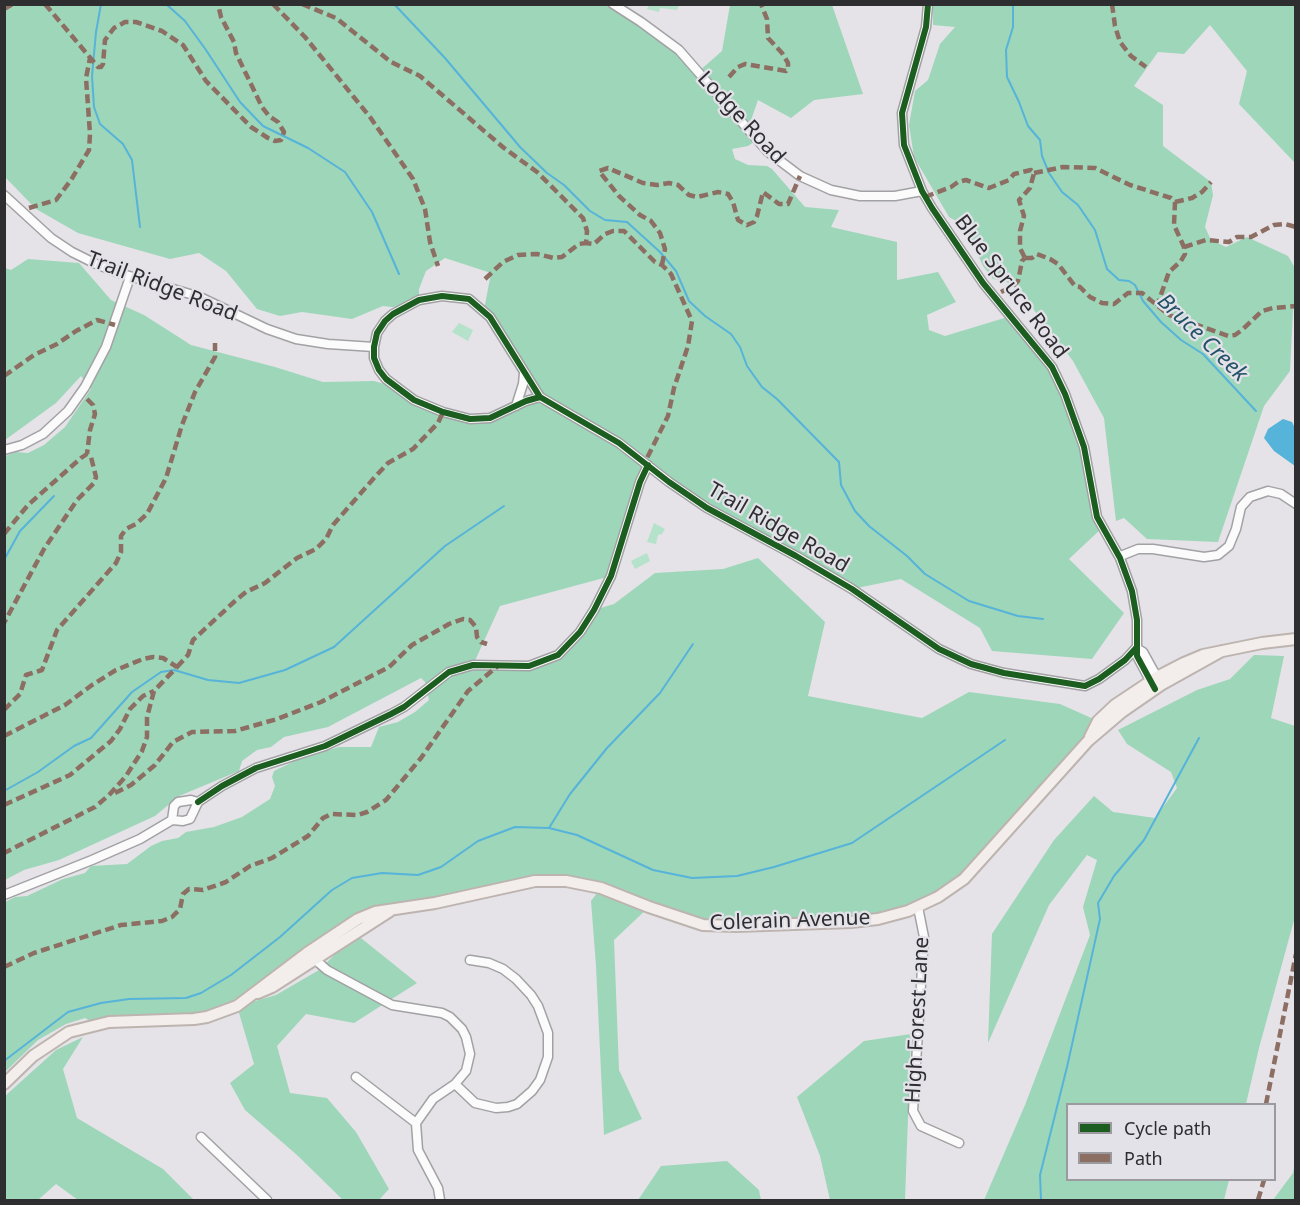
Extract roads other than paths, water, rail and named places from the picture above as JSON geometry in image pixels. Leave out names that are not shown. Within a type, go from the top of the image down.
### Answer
[{"type":"main road","name":"Colerain Avenue","points":[[4,1084],[33,1056],[69,1032],[109,1022],[185,1020],[207,1017],[237,1006],[255,994],[273,987],[358,919],[375,912],[435,903],[535,881],[582,883],[703,925],[851,922],[878,919],[918,907],[950,890],[975,869],[1088,741],[1098,721],[1115,705],[1222,651],[1296,639]]},
{"type":"street","name":"Lodge Road","points":[[613,4],[671,42],[767,151],[800,176],[831,190],[860,196],[895,196],[922,191]]},
{"type":"street","name":"Blue Spruce Road","points":[[928,4],[926,27],[902,113],[904,145],[922,191],[983,283],[1037,347],[1058,378],[1084,447],[1097,517],[1120,558],[1136,605],[1137,656],[1141,665],[1156,683]]},
{"type":"street","name":"Trail Ridge Road","points":[[4,195],[51,238],[96,264],[130,277],[200,297],[267,329],[296,339],[374,347],[377,333],[385,321],[406,305],[430,297],[452,296],[477,304],[490,316],[540,397],[591,425],[689,497],[814,567],[891,615],[939,649],[963,661],[1004,673],[1085,686],[1100,679],[1125,660],[1136,648]]},
{"type":"street","points":[[4,450],[22,445],[43,434],[68,411],[85,387],[106,346],[130,277]]},
{"type":"street","points":[[374,347],[374,358],[386,379],[414,400],[461,418],[478,420],[490,418],[540,397]]},
{"type":"street","points":[[516,406],[524,373]]},
{"type":"street","points":[[4,895],[140,839],[172,820],[190,819],[198,802],[222,786],[256,768],[325,746],[391,714],[404,707],[449,672],[473,665],[529,666],[558,655],[574,640],[604,591],[611,576],[640,482],[648,465]]},
{"type":"street","points":[[1120,558],[1138,549],[1153,549],[1203,557],[1218,555],[1229,546],[1241,507],[1250,497],[1268,491],[1281,494],[1296,504]]},
{"type":"street","points":[[1136,648],[1143,652],[1156,683]]},
{"type":"street","points":[[1125,660],[1141,665]]},
{"type":"street","points":[[172,820],[174,806],[178,802],[191,800],[198,802]]},
{"type":"street","name":"High Forest Lane","points":[[918,907],[924,937],[913,1111],[921,1126],[959,1143]]},
{"type":"street","points":[[311,957],[327,970],[392,1005],[442,1014],[457,1023],[466,1037],[470,1054],[466,1071],[455,1084],[433,1099],[416,1123],[418,1150],[438,1188],[440,1200]]},
{"type":"street","points":[[455,1084],[475,1103],[496,1108],[508,1107],[517,1104],[532,1090],[540,1080],[548,1058],[548,1033],[543,1018],[538,1006],[524,987],[502,969],[489,963],[470,960]]},
{"type":"street","points":[[356,1077],[416,1123]]},
{"type":"street","points":[[201,1137],[267,1200]]},
{"type":"water","points":[[1283,419],[1292,422],[1295,428],[1295,466],[1274,451],[1264,438],[1268,429]]},
{"type":"waterway","points":[[101,4],[92,76],[94,107],[100,124],[123,144],[132,160],[140,227]]},
{"type":"waterway","points":[[166,4],[185,21],[240,102],[263,126],[308,148],[345,172],[372,212],[399,274]]},
{"type":"waterway","points":[[394,4],[445,58],[520,147],[547,173],[564,185],[590,211],[605,220],[627,222],[660,252],[676,271],[689,301],[705,316],[731,334],[740,347],[747,366],[762,387],[777,399],[839,462],[841,485],[855,511],[869,526],[907,556],[925,574],[969,601],[1018,616],[1043,619]]},
{"type":"waterway","name":"Bruce Creek","points":[[1013,4],[1013,27],[1006,50],[1007,77],[1028,126],[1040,140],[1042,156],[1049,173],[1062,192],[1078,205],[1095,230],[1107,269],[1119,280],[1129,281],[1135,285],[1143,301],[1161,322],[1181,340],[1203,354],[1256,411]]},
{"type":"waterway","points":[[4,560],[20,531],[54,496]]},
{"type":"waterway","points":[[4,791],[38,772],[74,746],[91,738],[132,692],[161,672],[174,670],[208,680],[239,683],[285,670],[334,647],[445,546],[504,506]]},
{"type":"waterway","points":[[549,828],[570,794],[607,748],[660,693],[693,644]]},
{"type":"waterway","points":[[1041,1200],[1040,1175],[1100,919],[1098,903],[1114,876],[1144,840],[1199,738]]},
{"type":"waterway","points":[[4,1061],[68,1012],[101,1003],[129,999],[186,998],[201,993],[231,975],[280,937],[332,890],[352,878],[382,873],[418,875],[441,867],[478,841],[515,827],[549,828],[577,835],[653,870],[692,878],[737,876],[852,843],[1005,740]]}]
